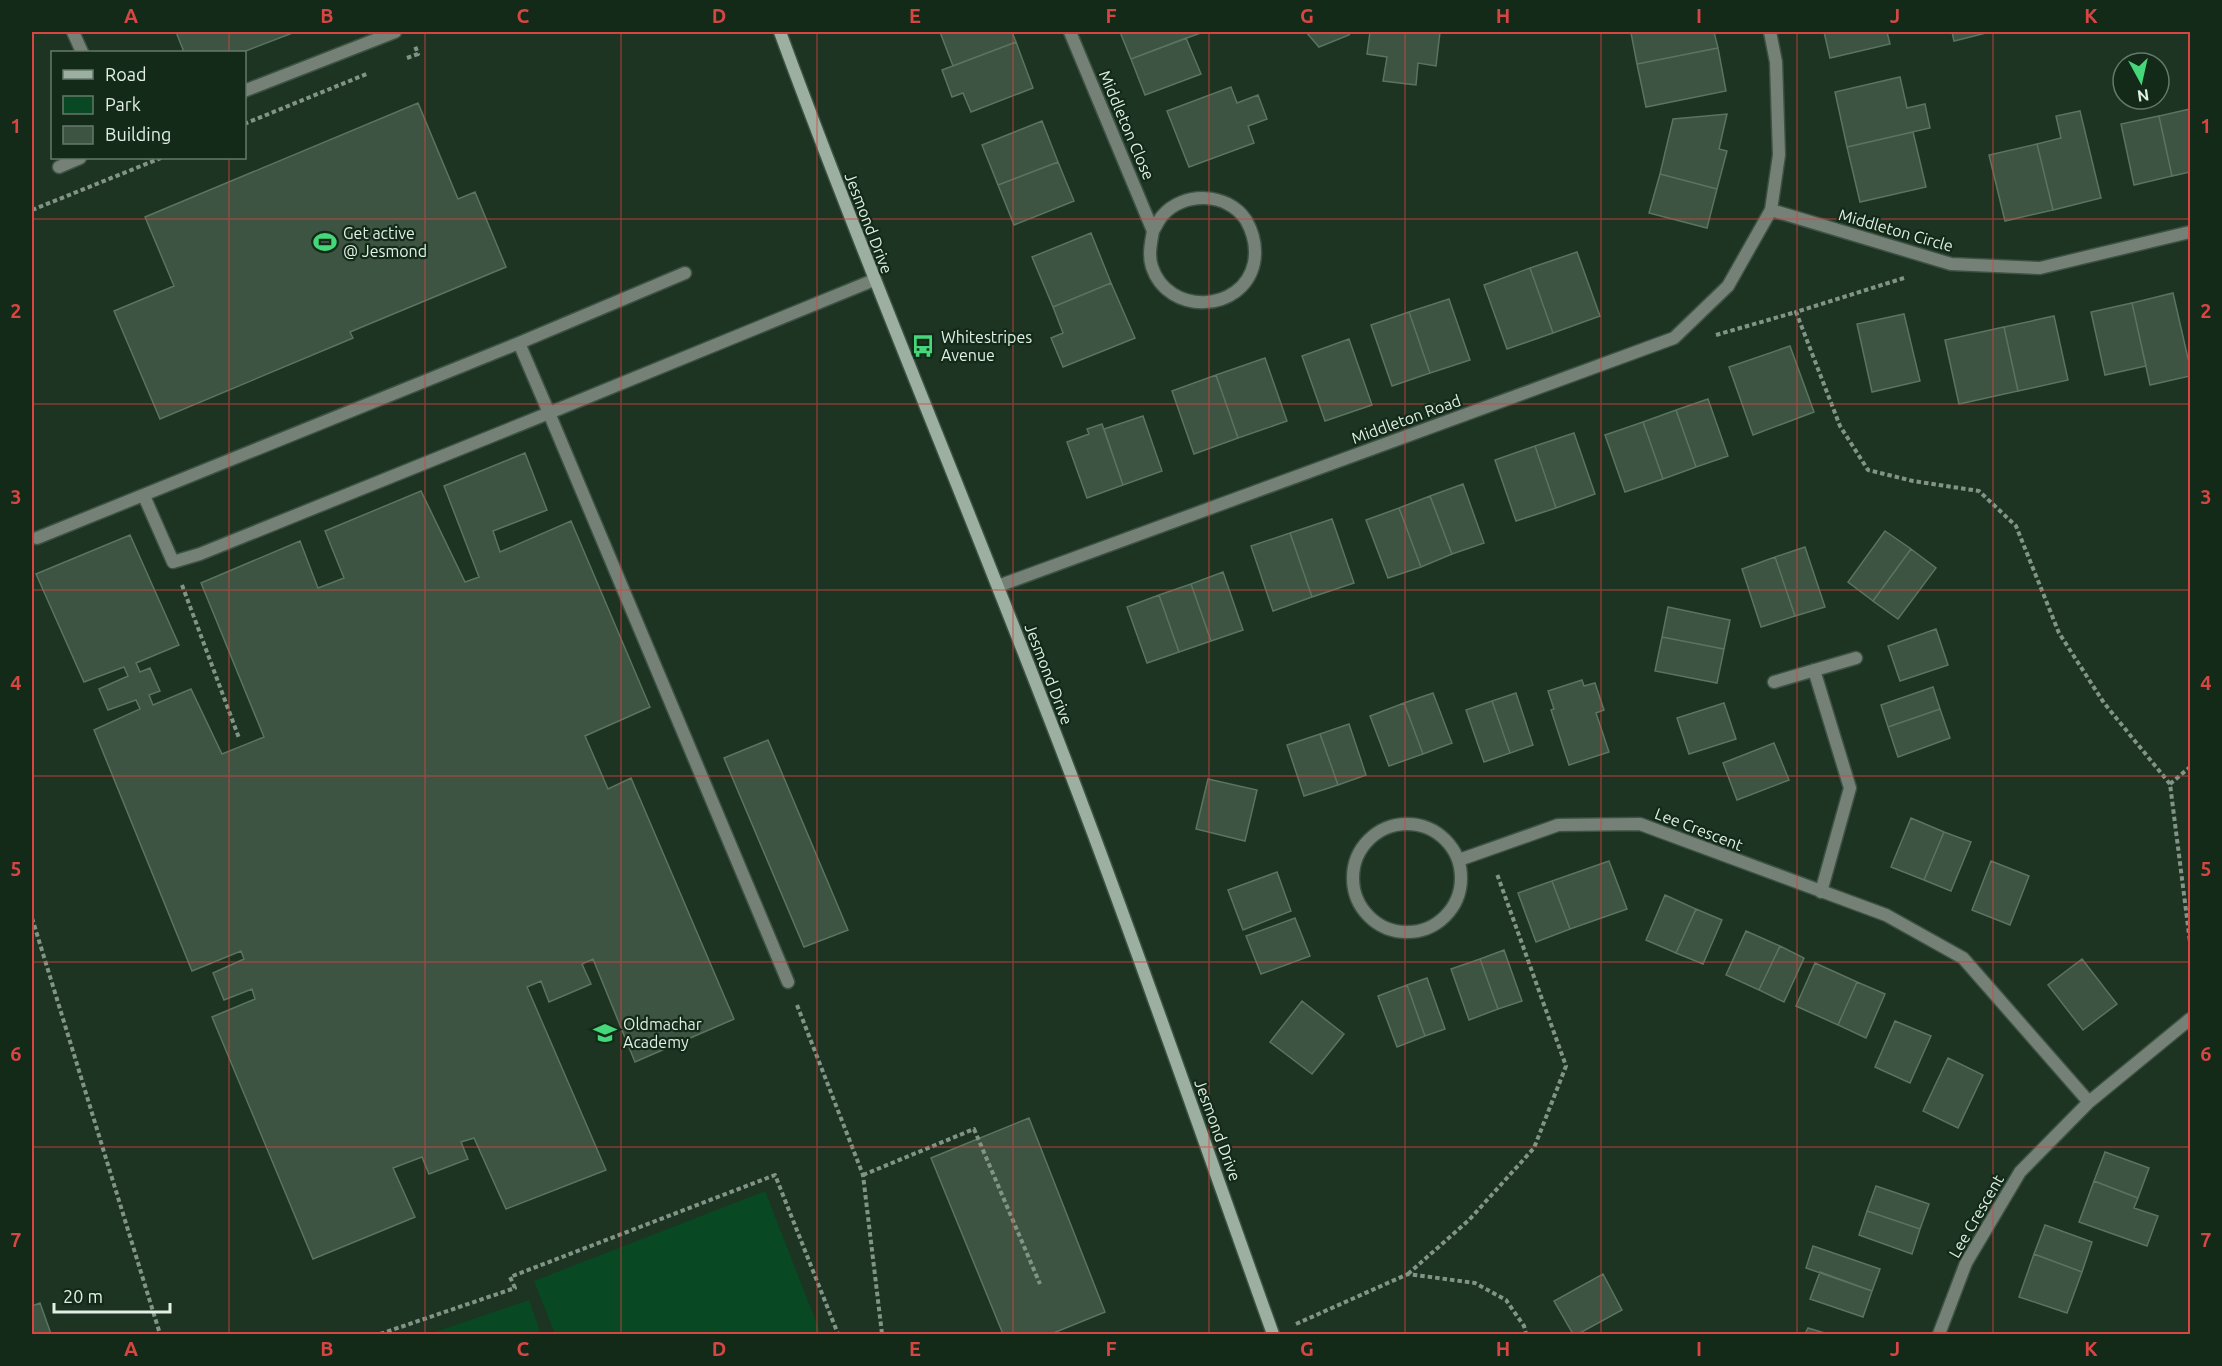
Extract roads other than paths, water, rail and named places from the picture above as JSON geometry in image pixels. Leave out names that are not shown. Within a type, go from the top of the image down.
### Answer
[{"type":"street","points":[[73,32],[82,51]]},
{"type":"street","points":[[246,90],[395,32]]},
{"type":"street","name":"Jesmond Drive","points":[[780,32],[874,280],[998,586],[1081,802],[1273,1334]]},
{"type":"street","name":"Middleton Close","points":[[1070,32],[1153,231],[1150,249],[1152,268],[1161,284],[1175,296],[1192,303],[1211,303],[1228,298],[1243,286],[1252,270],[1256,252],[1253,233],[1244,217],[1231,205],[1213,198],[1195,198],[1177,204],[1163,215],[1153,231]]},
{"type":"street","points":[[1770,32],[1776,62],[1779,155],[1771,210]]},
{"type":"street","points":[[59,167],[78,159]]},
{"type":"street","name":"Middleton Circle","points":[[1771,210],[1951,264],[2040,268],[2190,232]]},
{"type":"street","name":"Middleton Road","points":[[998,586],[1674,338],[1728,286],[1771,210]]},
{"type":"street","points":[[37,538],[519,343],[685,273]]},
{"type":"street","points":[[144,496],[173,562],[200,554],[874,280]]},
{"type":"street","points":[[519,343],[788,982]]},
{"type":"street","points":[[1774,682],[1856,658]]},
{"type":"street","points":[[1814,670],[1850,788],[1821,892]]},
{"type":"street","points":[[1398,824],[1417,824],[1435,831],[1449,844],[1459,860],[1462,879],[1458,897],[1449,914],[1434,925],[1417,932],[1398,932],[1380,925],[1365,913],[1356,896],[1353,878],[1356,859],[1366,843],[1380,831],[1398,824]]},
{"type":"street","name":"Lee Crescent","points":[[1459,860],[1558,825],[1640,824],[1886,915],[1963,958],[2089,1102]]},
{"type":"street","name":"Lee Crescent","points":[[1939,1335],[1966,1263],[2020,1172],[2089,1102],[2190,1019]]},
{"type":"place","name":"Get active @ Jesmond","points":[[325,242]]},
{"type":"place","name":"Whitestripes Avenue","points":[[923,346]]},
{"type":"place","name":"Oldmachar Academy","points":[[605,1033]]}]
